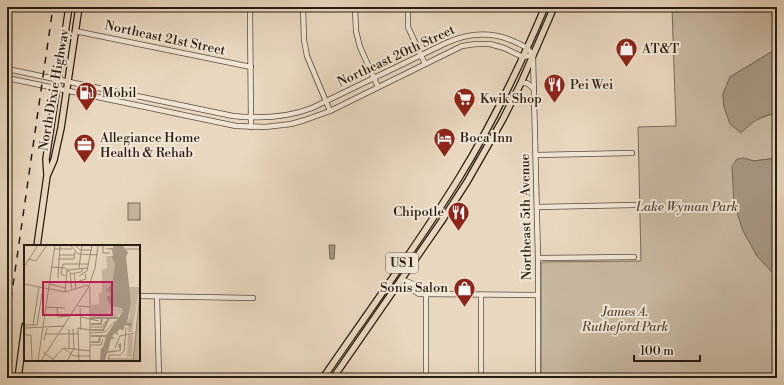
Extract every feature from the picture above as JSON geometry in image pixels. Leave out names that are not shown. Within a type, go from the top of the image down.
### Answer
[{"type":"main road","name":"North Dixie Highway","points":[[37,245],[47,176],[46,159],[58,88],[69,7]]},
{"type":"main road","name":"North Dixie Highway","points":[[47,176],[54,160],[59,135],[79,7]]},
{"type":"main road","name":"US 1","points":[[322,378],[434,217],[466,166],[485,133],[528,48],[545,7]]},
{"type":"main road","name":"US 1","points":[[333,378],[442,222],[467,182],[521,83],[554,7]]},
{"type":"main road","points":[[485,133],[492,137]]},
{"type":"main road","points":[[466,166],[467,182]]},
{"type":"main road","points":[[402,279],[401,268],[403,262]]},
{"type":"main road","points":[[393,292],[396,282],[394,275]]},
{"type":"main road","points":[[18,378],[24,333]]},
{"type":"street","points":[[250,7],[251,127]]},
{"type":"street","points":[[303,7],[304,40],[307,56],[330,110]]},
{"type":"street","points":[[355,7],[356,31],[360,47],[378,87]]},
{"type":"street","points":[[408,7],[408,27],[426,64]]},
{"type":"street","name":"Northeast 21st Street","points":[[75,31],[251,68]]},
{"type":"street","name":"Northeast 20th Street","points":[[7,69],[233,116],[267,118],[289,116],[312,108],[454,39],[480,34],[501,37],[528,48]]},
{"type":"street","points":[[480,34],[480,44]]},
{"type":"street","name":"Northeast 20th Street","points":[[7,78],[227,124],[265,127],[291,124],[330,110],[456,48],[480,44],[498,46],[523,57]]},
{"type":"street","points":[[523,57],[533,55],[528,48]]},
{"type":"street","name":"Northeast 5th Avenue","points":[[533,55],[538,258],[538,378]]},
{"type":"street","points":[[521,83],[527,83],[534,89]]},
{"type":"street","points":[[138,96],[138,106]]},
{"type":"street","points":[[536,155],[632,153]]},
{"type":"street","points":[[537,207],[634,205]]},
{"type":"street","points":[[434,217],[442,222]]},
{"type":"street","points":[[538,258],[634,257]]},
{"type":"street","points":[[402,279],[408,287],[419,294],[426,295],[538,295]]},
{"type":"street","points":[[426,295],[426,378]]},
{"type":"street","points":[[481,295],[481,371]]},
{"type":"street","points":[[140,296],[253,298]]},
{"type":"street","points":[[157,297],[159,378]]},
{"type":"green space","name":"Lake Wyman Park","points":[[672,7],[777,7],[777,41],[773,51],[730,77],[723,94],[724,107],[753,121],[769,115],[777,114],[777,158],[754,161],[743,158],[757,256],[777,277],[777,378],[541,378],[541,263],[641,261],[638,127],[676,126]]},
{"type":"green space","points":[[128,203],[140,203],[140,220],[128,220]]},
{"type":"shaded area","points":[[777,41],[777,114],[762,117],[753,122],[741,133],[730,124],[724,107],[723,94],[730,77],[773,51]]},
{"type":"shaded area","points":[[743,158],[754,161],[777,158],[777,277],[757,256],[743,231],[734,203],[732,166],[737,159]]},
{"type":"shaded area","points":[[329,245],[335,245],[334,259],[330,259]]},
{"type":"railway","points":[[7,327],[53,7]]},
{"type":"place","name":"AT&T","points":[[626,68]]},
{"type":"place","name":"Pei Wei","points":[[555,104]]},
{"type":"place","name":"Mobil","points":[[86,112]]},
{"type":"place","name":"Kwik Shop","points":[[464,118]]},
{"type":"place","name":"Boca Inn","points":[[444,158]]},
{"type":"place","name":"Allegiance Home Health & Rehab","points":[[84,164]]},
{"type":"place","name":"Chipotle","points":[[459,232]]},
{"type":"place","name":"Sonis Salon","points":[[464,308]]},
{"type":"park label","name":"James A. Rutheford Park","points":[[625,320]]}]
